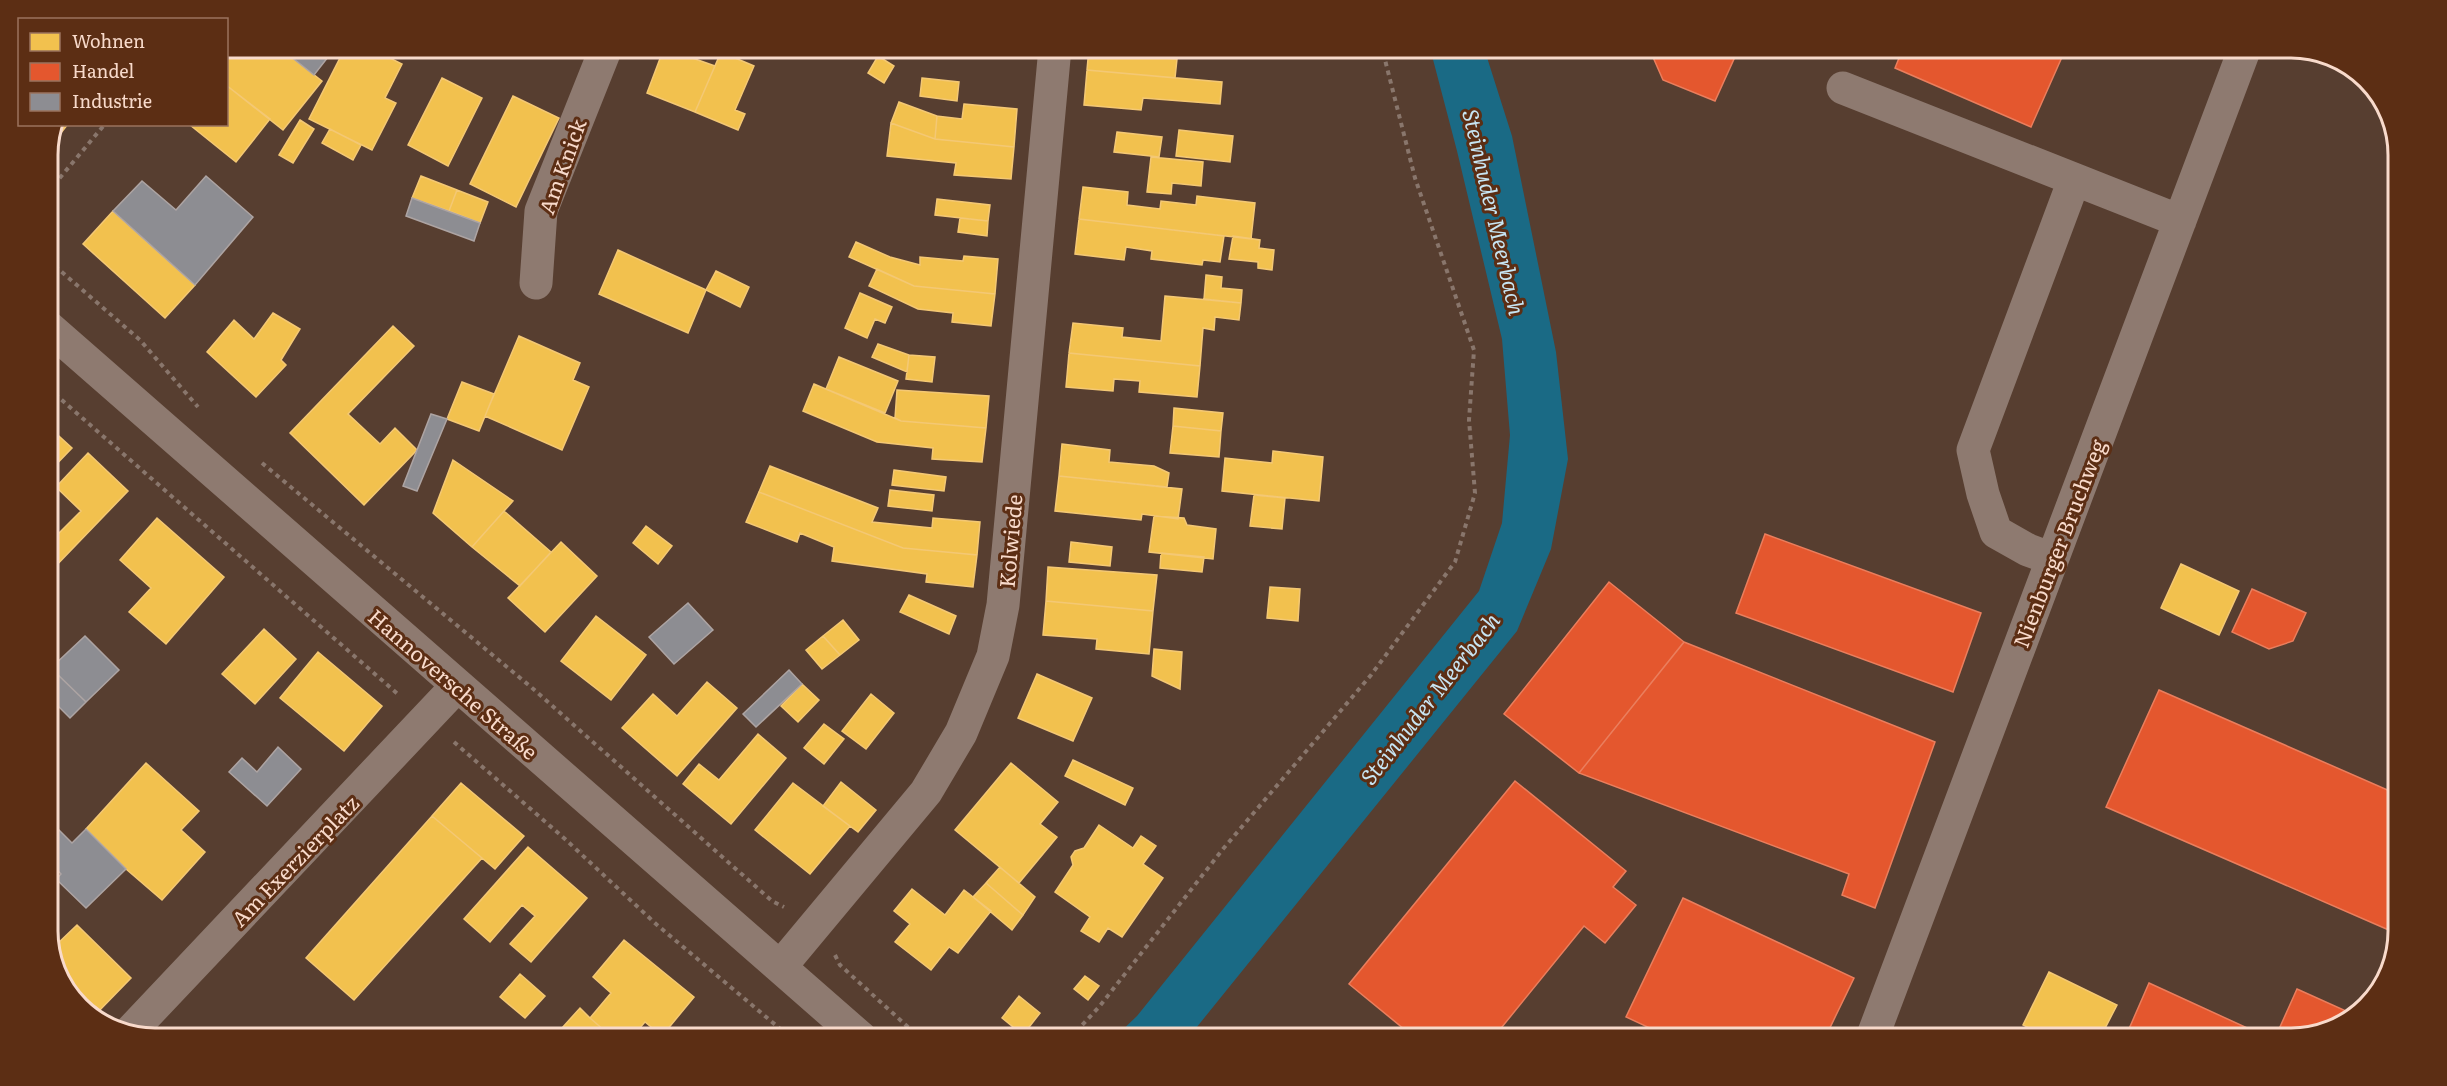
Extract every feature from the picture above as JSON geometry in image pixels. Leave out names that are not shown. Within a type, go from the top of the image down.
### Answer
[{"type":"street","name":"Am Knick","points":[[536,284],[542,211],[598,58]]},
{"type":"street","name":"Kolwiede","points":[[781,966],[926,792],[961,733],[993,656],[1003,605],[1054,58]]},
{"type":"street","name":"Nienburger Bruchweg","points":[[1876,1028],[2241,58]]},
{"type":"street","points":[[1843,88],[2180,221]]},
{"type":"street","points":[[2052,559],[2028,550],[1996,532],[1983,494],[1973,450],[2074,180]]},
{"type":"street","name":"Hannoversche Straße","points":[[59,337],[850,1028]]},
{"type":"street","name":"Am Exerzierplatz","points":[[136,1026],[457,686]]},
{"type":"path","points":[[1079,1028],[1223,849],[1371,675],[1455,561],[1475,493],[1469,420],[1474,350],[1415,178],[1385,58]]},
{"type":"path","points":[[59,179],[103,126]]},
{"type":"path","points":[[59,270],[140,340],[203,414]]},
{"type":"path","points":[[258,460],[531,687],[772,901],[790,910],[812,929],[831,948],[840,965],[909,1028]]},
{"type":"water","name":"Steinhuder Meerbach","points":[[1433,58],[1487,58],[1512,136],[1556,352],[1568,459],[1551,549],[1517,631],[1196,1028],[1124,1028],[1137,1016],[1479,591],[1502,523],[1510,435],[1502,339]]},
{"type":"building: Wohnen","points":[[228,58],[293,58],[322,81],[283,130],[228,87]]},
{"type":"building: Wohnen","points":[[340,58],[390,58],[402,64],[385,98],[396,103],[372,150],[309,119]]},
{"type":"building: Wohnen","points":[[660,58],[692,58],[715,66],[695,112],[647,93]]},
{"type":"building: Wohnen","points":[[718,58],[735,58],[754,66],[735,110],[745,114],[738,130],[695,112]]},
{"type":"building: Wohnen","points":[[877,58],[881,58],[894,66],[884,83],[868,73]]},
{"type":"building: Wohnen","points":[[1088,58],[1177,59],[1175,78],[1087,70]]},
{"type":"building: Wohnen","points":[[1087,70],[1222,82],[1220,104],[1143,98],[1141,110],[1084,105]]},
{"type":"building: Wohnen","points":[[442,78],[482,98],[448,166],[408,145]]},
{"type":"building: Wohnen","points":[[922,78],[959,82],[957,101],[920,96]]},
{"type":"building: Wohnen","points":[[228,87],[270,119],[236,162],[191,126],[228,126]]},
{"type":"building: Wohnen","points":[[513,96],[559,118],[516,207],[470,184]]},
{"type":"building: Wohnen","points":[[899,102],[937,116],[935,139],[891,123]]},
{"type":"building: Wohnen","points":[[964,104],[1017,109],[1014,147],[935,139],[937,116],[962,119]]},
{"type":"building: Wohnen","points":[[300,120],[314,129],[293,163],[279,155]]},
{"type":"building: Wohnen","points":[[891,123],[935,139],[1014,147],[1011,179],[954,175],[956,163],[887,156]]},
{"type":"building: Wohnen","points":[[330,129],[361,145],[353,160],[322,143]]},
{"type":"building: Wohnen","points":[[1179,130],[1233,136],[1230,162],[1176,156]]},
{"type":"building: Wohnen","points":[[1117,132],[1162,137],[1159,157],[1114,152]]},
{"type":"building: Wohnen","points":[[1151,157],[1203,162],[1201,186],[1172,183],[1171,194],[1147,192]]},
{"type":"building: Wohnen","points":[[421,176],[457,190],[449,211],[412,198]]},
{"type":"building: Wohnen","points":[[1083,187],[1128,192],[1127,205],[1160,209],[1161,201],[1196,205],[1197,196],[1255,203],[1251,239],[1079,219]]},
{"type":"building: Wohnen","points":[[457,190],[488,202],[480,223],[449,211]]},
{"type":"building: Wohnen","points":[[937,199],[990,205],[988,221],[935,215]]},
{"type":"building: Wohnen","points":[[113,211],[195,285],[165,318],[83,244]]},
{"type":"building: Wohnen","points":[[960,218],[988,221],[987,236],[958,232]]},
{"type":"building: Wohnen","points":[[1079,219],[1224,236],[1220,262],[1203,260],[1202,265],[1151,259],[1152,251],[1126,247],[1124,260],[1075,254]]},
{"type":"building: Wohnen","points":[[1233,236],[1260,240],[1259,248],[1274,250],[1272,270],[1258,268],[1258,262],[1229,259]]},
{"type":"building: Wohnen","points":[[856,242],[890,257],[920,265],[920,257],[963,261],[964,256],[998,259],[995,294],[914,286],[849,257]]},
{"type":"building: Wohnen","points":[[618,250],[706,290],[688,333],[599,294]]},
{"type":"building: Wohnen","points":[[877,269],[914,286],[995,294],[991,326],[952,322],[953,313],[918,309],[869,286]]},
{"type":"building: Wohnen","points":[[716,271],[749,287],[740,307],[706,290]]},
{"type":"building: Wohnen","points":[[1206,275],[1222,277],[1221,288],[1242,290],[1241,303],[1204,299]]},
{"type":"building: Wohnen","points":[[860,293],[892,307],[885,323],[875,319],[867,338],[845,328]]},
{"type":"building: Wohnen","points":[[1165,296],[1241,303],[1239,320],[1215,317],[1214,330],[1203,328],[1200,366],[1069,353],[1073,323],[1123,328],[1122,337],[1161,341]]},
{"type":"building: Wohnen","points":[[273,313],[300,329],[281,360],[286,365],[256,397],[207,352],[234,320],[254,339]]},
{"type":"building: Wohnen","points":[[393,326],[414,346],[348,414],[380,444],[395,428],[417,450],[364,505],[290,433]]},
{"type":"building: Wohnen","points":[[519,336],[580,363],[573,380],[589,387],[562,450],[485,416]]},
{"type":"building: Wohnen","points":[[878,344],[909,355],[907,372],[872,357]]},
{"type":"building: Wohnen","points":[[1069,353],[1200,366],[1197,397],[1139,392],[1140,381],[1114,379],[1113,391],[1066,387]]},
{"type":"building: Wohnen","points":[[909,355],[935,357],[932,382],[906,379]]},
{"type":"building: Wohnen","points":[[839,357],[898,381],[885,413],[826,389]]},
{"type":"building: Wohnen","points":[[462,382],[494,394],[479,431],[447,419]]},
{"type":"building: Wohnen","points":[[814,384],[901,421],[986,428],[982,462],[932,459],[933,448],[877,442],[803,411]]},
{"type":"building: Wohnen","points":[[897,390],[989,396],[986,428],[901,421],[895,418]]},
{"type":"building: Wohnen","points":[[1174,408],[1223,413],[1221,431],[1173,426]]},
{"type":"building: Wohnen","points":[[1173,426],[1221,431],[1219,457],[1170,453]]},
{"type":"building: Wohnen","points":[[59,436],[72,448],[59,462]]},
{"type":"building: Wohnen","points":[[1062,444],[1110,450],[1109,462],[1154,466],[1169,473],[1167,487],[1059,476]]},
{"type":"building: Wohnen","points":[[1273,451],[1323,457],[1319,501],[1222,491],[1225,458],[1272,463]]},
{"type":"building: Wohnen","points":[[88,453],[128,491],[59,563],[59,533],[81,511],[59,490],[59,484]]},
{"type":"building: Wohnen","points":[[453,460],[513,501],[472,547],[433,513]]},
{"type":"building: Wohnen","points":[[770,466],[878,508],[872,522],[932,528],[933,518],[980,522],[977,555],[903,548],[759,492]]},
{"type":"building: Wohnen","points":[[894,470],[946,477],[944,491],[892,485]]},
{"type":"building: Wohnen","points":[[1059,476],[1182,489],[1178,519],[1142,514],[1141,520],[1055,511]]},
{"type":"building: Wohnen","points":[[890,490],[934,495],[932,511],[888,506]]},
{"type":"building: Wohnen","points":[[759,492],[903,548],[977,555],[973,587],[926,582],[927,574],[832,561],[834,547],[800,533],[797,542],[746,522]]},
{"type":"building: Wohnen","points":[[1254,495],[1285,498],[1282,529],[1250,526]]},
{"type":"building: Wohnen","points":[[504,511],[551,552],[520,586],[472,547]]},
{"type":"building: Wohnen","points":[[1154,516],[1184,518],[1187,525],[1216,529],[1213,559],[1149,552]]},
{"type":"building: Wohnen","points":[[157,518],[224,577],[166,644],[129,612],[151,588],[120,560]]},
{"type":"building: Wohnen","points":[[646,526],[672,546],[658,564],[633,543]]},
{"type":"building: Wohnen","points":[[561,542],[597,576],[545,632],[508,598]]},
{"type":"building: Wohnen","points":[[1071,542],[1112,547],[1110,566],[1069,562]]},
{"type":"building: Wohnen","points":[[1161,553],[1204,557],[1202,572],[1160,568]]},
{"type":"building: Wohnen","points":[[2181,564],[2239,591],[2219,635],[2161,608]]},
{"type":"building: Wohnen","points":[[1048,567],[1157,575],[1153,611],[1046,601]]},
{"type":"building: Wohnen","points":[[1270,587],[1300,589],[1298,621],[1267,618]]},
{"type":"building: Wohnen","points":[[909,595],[956,616],[949,634],[900,612]]},
{"type":"building: Wohnen","points":[[1046,601],[1153,611],[1149,654],[1096,649],[1097,639],[1043,635]]},
{"type":"building: Wohnen","points":[[596,616],[646,655],[611,700],[561,661]]},
{"type":"building: Wohnen","points":[[843,620],[859,640],[840,655],[823,636]]},
{"type":"building: Wohnen","points":[[264,629],[296,659],[255,704],[222,674]]},
{"type":"building: Wohnen","points":[[823,636],[840,655],[822,669],[806,650]]},
{"type":"building: Wohnen","points":[[1154,649],[1182,652],[1180,689],[1152,676]]},
{"type":"building: Wohnen","points":[[318,652],[382,706],[344,751],[280,698]]},
{"type":"building: Wohnen","points":[[1037,674],[1092,698],[1073,741],[1018,718]]},
{"type":"building: Wohnen","points":[[707,682],[737,708],[677,776],[622,728],[653,694],[677,716]]},
{"type":"building: Wohnen","points":[[802,684],[819,700],[798,722],[781,706]]},
{"type":"building: Wohnen","points":[[871,694],[894,713],[866,749],[842,731]]},
{"type":"building: Wohnen","points":[[824,724],[844,739],[824,764],[804,748]]},
{"type":"building: Wohnen","points":[[758,734],[786,758],[731,824],[683,784],[699,764],[719,780]]},
{"type":"building: Wohnen","points":[[1073,760],[1133,788],[1125,805],[1065,776]]},
{"type":"building: Wohnen","points":[[146,763],[199,811],[181,830],[205,852],[162,900],[126,869],[86,829]]},
{"type":"building: Wohnen","points":[[1011,763],[1058,802],[1040,824],[1057,837],[1019,883],[955,830]]},
{"type":"building: Wohnen","points":[[841,782],[876,810],[858,832],[823,806]]},
{"type":"building: Wohnen","points":[[461,783],[524,836],[495,869],[432,816]]},
{"type":"building: Wohnen","points":[[793,783],[850,826],[810,874],[755,830]]},
{"type":"building: Wohnen","points":[[432,816],[482,858],[354,1000],[306,958]]},
{"type":"building: Wohnen","points":[[1099,825],[1133,848],[1141,836],[1156,846],[1143,864],[1163,878],[1122,937],[1108,928],[1099,942],[1081,931],[1090,917],[1055,892],[1073,865],[1071,857],[1075,851],[1084,848]]},
{"type":"building: Wohnen","points":[[528,847],[587,898],[531,962],[510,944],[535,916],[522,905],[490,942],[464,919]]},
{"type":"building: Wohnen","points":[[1000,867],[1035,897],[1023,915],[986,883]]},
{"type":"building: Wohnen","points":[[986,883],[1023,915],[1012,930],[973,897]]},
{"type":"building: Wohnen","points":[[912,889],[945,915],[964,890],[991,911],[958,953],[949,947],[931,970],[895,942],[910,924],[894,911]]},
{"type":"building: Wohnen","points":[[77,925],[131,978],[100,1010],[79,990],[68,973],[59,942]]},
{"type":"building: Wohnen","points":[[624,940],[694,997],[669,1028],[652,1028],[645,1022],[640,1028],[602,1028],[590,1018],[611,993],[593,977]]},
{"type":"building: Wohnen","points":[[2049,972],[2117,1005],[2105,1028],[2029,1028],[2023,1025]]},
{"type":"building: Wohnen","points":[[520,974],[545,996],[525,1018],[500,997]]},
{"type":"building: Wohnen","points":[[1085,976],[1099,986],[1088,1000],[1074,989]]},
{"type":"building: Wohnen","points":[[1019,996],[1040,1013],[1028,1028],[1014,1028],[1002,1018]]},
{"type":"building: Wohnen","points":[[580,1008],[602,1028],[562,1028]]},
{"type":"building: Handel","points":[[1653,58],[1734,58],[1715,101],[1663,80]]},
{"type":"building: Handel","points":[[1899,58],[2062,58],[2031,127],[1895,68]]},
{"type":"building: Handel","points":[[1765,534],[1981,613],[1953,692],[1736,613]]},
{"type":"building: Handel","points":[[1609,582],[1684,642],[1579,773],[1504,714]]},
{"type":"building: Handel","points":[[2252,589],[2306,613],[2293,641],[2269,649],[2232,632]]},
{"type":"building: Handel","points":[[1684,642],[1935,742],[1875,908],[1842,895],[1849,874],[1579,773]]},
{"type":"building: Handel","points":[[2159,690],[2388,790],[2388,930],[2106,807]]},
{"type":"building: Handel","points":[[1515,781],[1626,871],[1613,887],[1636,905],[1605,943],[1584,926],[1501,1028],[1403,1028],[1349,984]]},
{"type":"building: Handel","points":[[1683,898],[1854,978],[1830,1028],[1650,1028],[1626,1017]]},
{"type":"building: Handel","points":[[2149,983],[2247,1028],[2129,1028]]},
{"type":"building: Handel","points":[[2297,989],[2345,1011],[2334,1018],[2311,1026],[2279,1028]]},
{"type":"building: Industrie","points":[[293,58],[327,58],[314,75]]},
{"type":"building: Industrie","points":[[206,176],[253,217],[195,285],[113,211],[142,181],[176,210]]},
{"type":"building: Industrie","points":[[412,198],[480,223],[474,241],[406,216]]},
{"type":"building: Industrie","points":[[431,414],[447,419],[417,491],[403,486]]},
{"type":"building: Industrie","points":[[688,603],[713,630],[674,664],[649,637]]},
{"type":"building: Industrie","points":[[85,636],[119,670],[86,702],[59,676],[59,660]]},
{"type":"building: Industrie","points":[[789,670],[802,684],[756,727],[743,714]]},
{"type":"building: Industrie","points":[[59,676],[86,702],[70,718],[59,707]]},
{"type":"building: Industrie","points":[[278,747],[301,769],[267,806],[229,772],[242,758],[257,772]]},
{"type":"building: Industrie","points":[[86,829],[126,869],[86,908],[59,882],[61,874],[59,872],[59,830],[72,843]]}]
